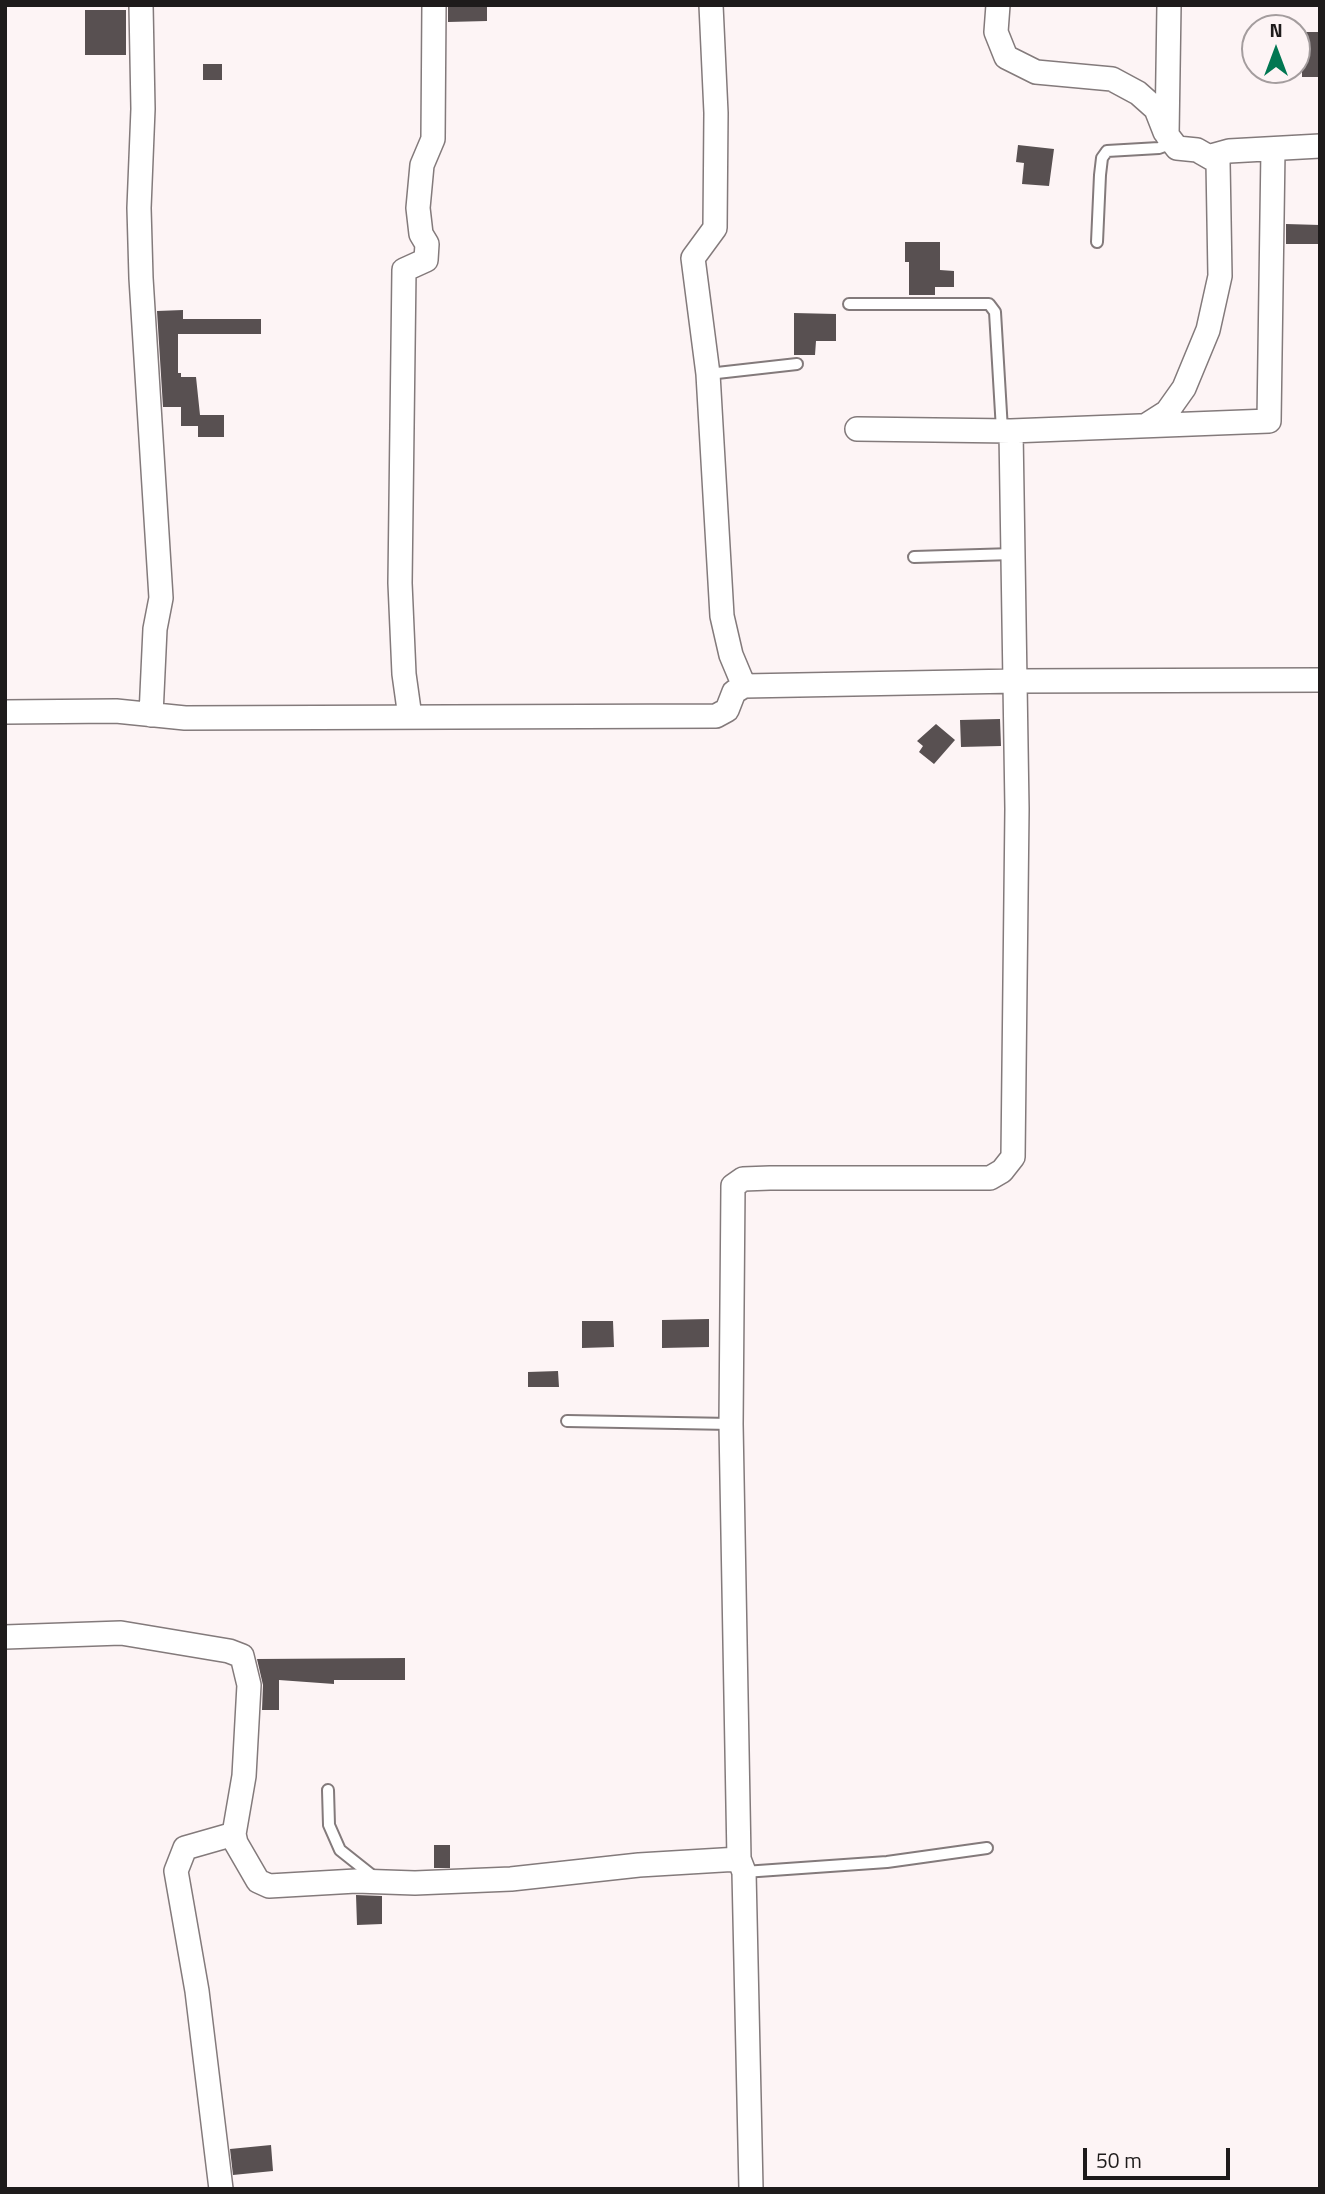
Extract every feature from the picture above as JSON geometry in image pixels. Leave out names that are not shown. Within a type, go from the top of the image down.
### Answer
[{"type":"street","points":[[142,5],[143,109],[139,208],[141,278],[162,598],[155,629],[151,715]]},
{"type":"street","points":[[410,717],[404,674],[400,583],[404,270],[426,260],[427,244],[421,234],[418,208],[422,165],[433,139],[434,5]]},
{"type":"street","points":[[711,5],[716,113],[715,228],[694,258],[708,374],[722,616],[731,655],[735,696]]},
{"type":"street","points":[[998,5],[996,32],[1006,57],[1036,72],[1112,79],[1138,93],[1156,109],[1177,148],[1211,156],[1218,162],[1220,276],[1208,330],[1184,388],[1167,412],[1145,426]]},
{"type":"street","points":[[1169,5],[1170,139]]},
{"type":"street","points":[[1211,156],[1229,150],[1320,146]]},
{"type":"street","points":[[857,429],[1006,430],[1269,421],[1273,150]]},
{"type":"street","points":[[751,2189],[731,1424],[733,1186],[743,1178],[990,1178],[1002,1171],[1013,1157],[1016,681],[1006,430]]},
{"type":"street","points":[[5,712],[116,711],[185,718],[716,716],[735,696],[1016,681],[1320,680]]},
{"type":"street","points":[[5,1637],[121,1633],[229,1651],[242,1656],[248,1698],[244,1776],[234,1834],[236,1843],[258,1881],[269,1886],[356,1881],[511,1879],[639,1865],[741,1865]]},
{"type":"street","points":[[221,2189],[197,1991],[176,1871],[185,1849],[234,1834]]},
{"type":"lane","points":[[1097,242],[1102,158],[1107,151],[1159,148],[1170,139]]},
{"type":"lane","points":[[849,304],[989,304],[995,312],[1006,430]]},
{"type":"lane","points":[[708,374],[797,364]]},
{"type":"lane","points":[[914,557],[1013,554]]},
{"type":"lane","points":[[567,1421],[731,1424]]},
{"type":"lane","points":[[328,1790],[329,1825],[340,1850],[373,1876],[390,1882]]},
{"type":"lane","points":[[741,1865],[887,1862],[986,1848]]},
{"type":"building","points":[[448,5],[487,5],[487,21],[448,22]]},
{"type":"building","points":[[85,10],[126,10],[126,55],[85,55]]},
{"type":"building","points":[[1311,32],[1320,32],[1320,77],[1311,77]]},
{"type":"building","points":[[203,64],[222,64],[222,80],[203,80]]},
{"type":"building","points":[[1018,145],[1054,149],[1049,186],[1022,184],[1024,163],[1016,162]]},
{"type":"building","points":[[1286,224],[1320,225],[1320,244],[1286,244]]},
{"type":"building","points":[[905,242],[940,242],[940,270],[954,271],[954,287],[935,287],[935,295],[909,295],[909,262],[905,262]]},
{"type":"building","points":[[183,310],[183,319],[261,319],[261,334],[178,334],[178,373],[181,373],[181,377],[196,377],[200,415],[224,415],[224,437],[198,437],[198,426],[181,426],[181,407],[163,407],[157,311]]},
{"type":"building","points":[[794,313],[836,314],[836,341],[816,341],[815,355],[794,355]]},
{"type":"building","points":[[1000,719],[1001,746],[961,747],[960,720]]},
{"type":"building","points":[[936,724],[955,740],[934,764],[919,752],[923,746],[917,741]]},
{"type":"building","points":[[709,1319],[709,1347],[662,1348],[662,1320]]},
{"type":"building","points":[[582,1321],[613,1321],[614,1347],[582,1348]]},
{"type":"building","points":[[558,1371],[559,1387],[528,1387],[528,1372]]},
{"type":"building","points":[[405,1658],[405,1680],[334,1680],[334,1684],[279,1680],[279,1710],[262,1710],[263,1685],[257,1659]]},
{"type":"building","points":[[434,1845],[450,1845],[450,1868],[434,1868]]},
{"type":"building","points":[[356,1895],[382,1896],[382,1924],[357,1925]]},
{"type":"building","points":[[271,2145],[273,2171],[233,2175],[230,2149]]}]
